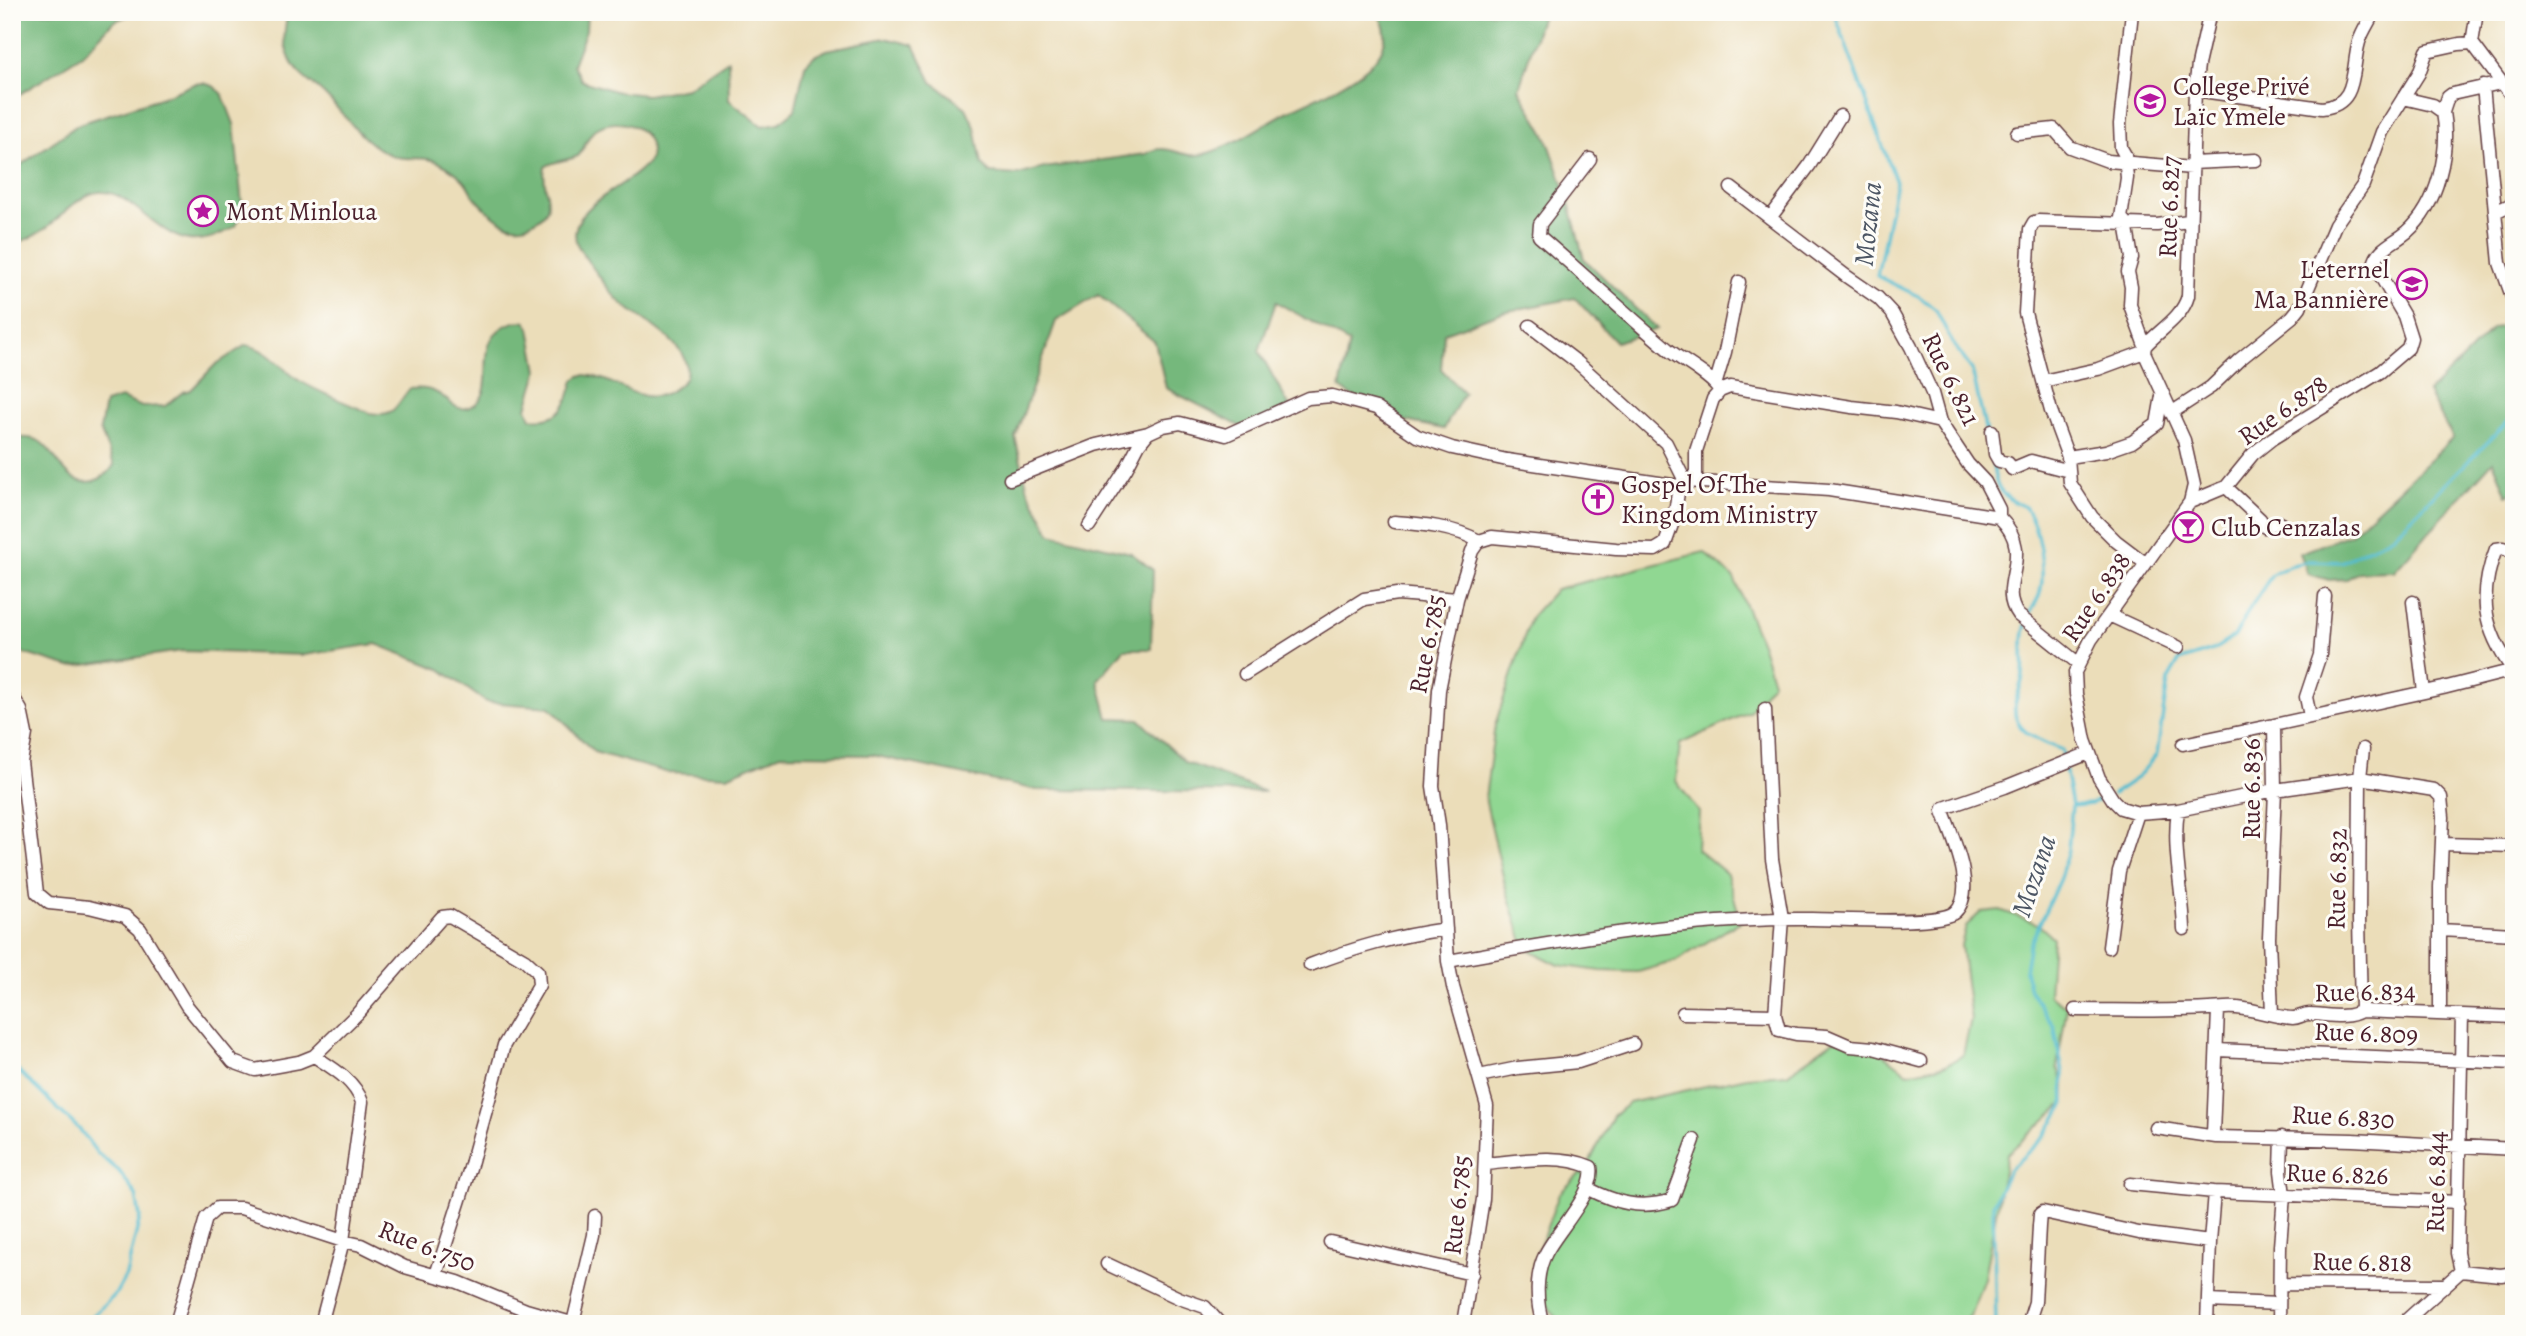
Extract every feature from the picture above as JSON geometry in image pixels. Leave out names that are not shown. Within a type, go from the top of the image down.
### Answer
[{"type":"street","points":[[2132,12],[2120,124],[2121,148],[2127,164],[2121,218],[2126,223],[2132,258],[2128,272],[2132,287],[2130,305],[2162,395],[2184,440],[2194,485],[2190,502]]},
{"type":"street","name":"Rue 6.827","points":[[2144,349],[2186,303],[2191,260],[2189,221],[2195,90],[2210,12]]},
{"type":"street","points":[[2195,90],[2322,108],[2333,107],[2349,93],[2359,40],[2374,12]]},
{"type":"street","points":[[2477,12],[2472,43],[2514,99]]},
{"type":"street","points":[[2171,413],[2211,387],[2239,360],[2292,317],[2300,307],[2335,225],[2363,185],[2382,132],[2419,73],[2427,51],[2472,43]]},
{"type":"street","points":[[2403,98],[2433,105],[2443,112],[2448,97],[2501,83]]},
{"type":"street","points":[[2483,86],[2500,263],[2514,302]]},
{"type":"street","name":"Rue 6.878","points":[[2190,502],[2225,487],[2253,454],[2273,438],[2380,372],[2408,348],[2411,338],[2404,316],[2374,265],[2381,251],[2420,219],[2432,196],[2444,154],[2443,112]]},
{"type":"street","points":[[1770,218],[1809,166],[1840,116]]},
{"type":"street","points":[[2017,133],[2054,130],[2070,147],[2108,161],[2127,164],[2192,166],[2256,160]]},
{"type":"street","points":[[1590,159],[1540,224],[1539,236],[1671,352],[1718,387],[1896,411],[1940,422]]},
{"type":"street","name":"Rue 6.821","points":[[1731,188],[1878,298],[1892,313],[1922,370],[1940,422],[1968,464],[1985,482],[1999,509],[1999,517],[2011,529],[2017,546],[2011,607],[2079,664]]},
{"type":"street","points":[[2495,212],[2514,203]]},
{"type":"street","points":[[2145,563],[2097,524],[2073,491],[2068,457],[2051,411],[2025,313],[2030,229],[2034,222],[2157,225],[2189,221]]},
{"type":"street","points":[[1394,522],[1422,524],[1466,534],[1479,541],[1492,537],[1616,549],[1656,550],[1665,544],[1718,387],[1739,282]]},
{"type":"street","points":[[1530,326],[1577,362],[1666,443],[1687,482]]},
{"type":"street","points":[[2043,380],[2098,369],[2144,349]]},
{"type":"street","points":[[2068,457],[2106,451],[2132,442],[2157,424],[2162,395]]},
{"type":"street","points":[[1010,479],[1096,445],[1148,433],[1163,426],[1180,423],[1226,435],[1308,398],[1332,396],[1376,408],[1417,436],[1452,448],[1507,460],[1687,482],[1829,490],[1999,517]]},
{"type":"street","points":[[1992,431],[1995,454],[1999,461],[2008,463],[2010,468],[2018,468],[2031,461],[2069,471]]},
{"type":"street","points":[[1089,526],[1148,433]]},
{"type":"street","points":[[2225,487],[2260,519],[2265,527],[2277,522],[2281,524]]},
{"type":"street","name":"Rue 6.838","points":[[2138,813],[2121,808],[2099,778],[2076,694],[2075,672],[2091,639],[2190,502]]},
{"type":"street","name":"Rue 6.785","points":[[1463,1324],[1472,1274],[1485,1164],[1487,1106],[1448,961],[1439,825],[1433,786],[1439,691],[1457,599],[1472,551],[1479,541]]},
{"type":"street","points":[[2513,670],[2500,652],[2485,612],[2486,587],[2496,549],[2502,548],[2514,553]]},
{"type":"street","points":[[1245,674],[1364,599],[1397,594],[1457,599]]},
{"type":"street","points":[[2310,716],[2306,697],[2320,655],[2325,596]]},
{"type":"street","points":[[2413,602],[2424,692]]},
{"type":"street","points":[[2109,615],[2178,647]]},
{"type":"street","name":"Rue 6.836","points":[[2272,1014],[2269,938],[2275,790],[2274,726],[2513,670]]},
{"type":"street","points":[[12,695],[21,710],[26,734],[21,762],[37,893],[49,903],[89,906],[125,916],[140,929],[187,1006],[233,1062],[254,1070],[299,1062],[314,1056],[357,1014],[442,917],[450,916],[525,960],[538,972],[539,985],[504,1045],[470,1168],[436,1275]]},
{"type":"street","points":[[1765,709],[1772,859],[1782,918],[1775,1015],[1779,1030],[1827,1036],[1850,1046],[1873,1048],[1922,1061]]},
{"type":"street","points":[[2183,744],[2274,726]]},
{"type":"street","name":"Rue 6.832","points":[[2361,1011],[2359,962],[2362,749]]},
{"type":"street","points":[[1448,961],[1670,926],[1782,918],[1920,920],[1952,914],[1960,906],[1965,890],[1961,864],[1944,808],[2090,753]]},
{"type":"street","points":[[2109,947],[2119,872],[2138,813],[2178,810],[2275,790],[2360,778],[2429,788],[2438,793],[2442,803],[2440,1014]]},
{"type":"street","points":[[2178,810],[2176,840],[2178,879],[2183,896],[2183,929]]},
{"type":"street","points":[[2443,844],[2514,846]]},
{"type":"street","points":[[1310,965],[1368,944],[1403,935],[1446,929]]},
{"type":"street","points":[[2440,930],[2514,934]]},
{"type":"street","name":"Rue 6.834","points":[[2075,1010],[2248,1009],[2294,1018],[2309,1014],[2345,1016],[2361,1011],[2514,1017]]},
{"type":"street","points":[[2213,1135],[2218,1010]]},
{"type":"street","points":[[1682,1013],[1775,1015]]},
{"type":"street","name":"Rue 6.844","points":[[2410,1321],[2443,1285],[2461,1271],[2456,1253],[2462,1015]]},
{"type":"street","points":[[1479,1076],[1518,1068],[1578,1062],[1633,1044]]},
{"type":"street","name":"Rue 6.809","points":[[2217,1049],[2514,1063]]},
{"type":"street","points":[[176,1324],[206,1218],[217,1208],[241,1208],[343,1241],[362,1102],[357,1088],[314,1056]]},
{"type":"street","name":"Rue 6.830","points":[[2156,1128],[2216,1137],[2282,1137],[2514,1149]]},
{"type":"street","points":[[2279,1324],[2280,1237],[2284,1195],[2281,1171],[2282,1137]]},
{"type":"street","points":[[1587,1188],[1606,1198],[1636,1205],[1653,1206],[1672,1200],[1694,1140]]},
{"type":"street","points":[[1485,1164],[1559,1159],[1581,1162],[1591,1167],[1593,1175],[1587,1188],[1545,1254],[1537,1282],[1543,1324]]},
{"type":"street","name":"Rue 6.826","points":[[2130,1184],[2214,1192],[2459,1202]]},
{"type":"street","points":[[2207,1324],[2214,1192]]},
{"type":"street","points":[[2052,1324],[2028,1322],[2035,1302],[2040,1214],[2043,1212],[2139,1233],[2210,1242]]},
{"type":"street","points":[[573,1323],[594,1236],[595,1216]]},
{"type":"street","name":"Rue 6.750","points":[[321,1324],[343,1241],[361,1245],[405,1267],[436,1275],[526,1310],[573,1323]]},
{"type":"street","points":[[1330,1242],[1472,1274]]},
{"type":"street","points":[[1107,1264],[1179,1298],[1205,1307],[1220,1324]]},
{"type":"street","points":[[2461,1271],[2501,1275],[2514,1273]]},
{"type":"street","name":"Rue 6.818","points":[[2280,1284],[2443,1285]]},
{"type":"street","points":[[2208,1301],[2279,1304]]},
{"type":"green space","points":[[12,12],[136,12],[113,22],[82,55],[12,99]]},
{"type":"green space","points":[[288,12],[587,12],[586,30],[573,65],[582,81],[618,92],[647,95],[687,88],[728,60],[729,100],[762,126],[779,123],[795,110],[805,65],[814,56],[827,50],[885,38],[914,45],[932,82],[966,108],[975,127],[982,164],[990,173],[1018,175],[1044,168],[1145,154],[1158,149],[1200,155],[1229,145],[1338,87],[1373,62],[1383,47],[1385,30],[1376,12],[1550,12],[1541,18],[1519,89],[1547,138],[1567,195],[1584,259],[1657,329],[1616,342],[1575,298],[1503,312],[1444,333],[1441,369],[1464,393],[1444,429],[1386,417],[1340,388],[1349,343],[1276,302],[1259,351],[1292,411],[1241,427],[1166,388],[1155,342],[1098,295],[1056,321],[1015,437],[1028,490],[1051,534],[1131,553],[1153,570],[1151,649],[1124,649],[1098,680],[1108,718],[1139,719],[1185,762],[1265,792],[1037,790],[872,755],[780,754],[727,776],[669,773],[594,752],[550,707],[486,702],[440,669],[376,644],[304,655],[182,651],[70,667],[12,650],[12,437],[39,441],[75,479],[83,482],[96,480],[114,465],[100,430],[105,403],[121,398],[142,407],[165,406],[183,392],[191,390],[215,365],[246,345],[268,355],[308,386],[370,413],[391,412],[410,389],[428,389],[456,407],[470,407],[480,400],[484,391],[489,345],[505,326],[518,321],[526,322],[530,328],[538,371],[527,408],[531,418],[550,417],[562,410],[574,380],[582,375],[596,377],[646,396],[658,396],[671,391],[685,379],[687,367],[675,345],[620,302],[580,251],[575,236],[577,225],[590,207],[632,177],[649,161],[651,150],[643,133],[635,127],[616,123],[596,129],[578,156],[545,167],[548,207],[545,213],[526,225],[511,225],[490,213],[463,179],[447,167],[429,159],[393,156],[373,145],[356,130],[326,96],[293,65],[285,41]]},
{"type":"green space","points":[[203,83],[222,93],[234,124],[242,205],[236,226],[203,240],[190,240],[167,231],[118,196],[99,192],[77,201],[38,233],[12,245],[12,171],[79,124]]},
{"type":"green space","points":[[2514,325],[2514,492],[2507,495],[2493,461],[2394,571],[2359,572],[2347,579],[2329,580],[2308,574],[2300,553],[2351,534],[2453,438],[2428,393],[2493,328]]},
{"type":"green space","points":[[1704,552],[1734,578],[1762,646],[1773,682],[1749,712],[1680,744],[1676,781],[1699,812],[1697,849],[1727,874],[1741,921],[1676,961],[1638,972],[1600,971],[1559,965],[1525,948],[1505,885],[1485,798],[1495,725],[1531,617],[1556,589]]},
{"type":"green space","points":[[2000,910],[2038,924],[2053,938],[2049,995],[2067,1007],[2057,1067],[2065,1085],[2064,1103],[2007,1154],[1984,1278],[1970,1316],[1963,1324],[1561,1324],[1545,1302],[1533,1265],[1559,1194],[1587,1167],[1613,1116],[1629,1103],[1747,1077],[1787,1074],[1835,1039],[1876,1048],[1908,1073],[1946,1065],[1963,1055],[1971,1019],[1961,945],[1966,926],[1981,912]]},
{"type":"waterway","name":"Mozana","points":[[1834,12],[1896,182],[1877,276],[1920,297],[1936,310],[1952,342],[1972,370],[1987,437]]},
{"type":"waterway","points":[[2113,794],[2138,777],[2157,754],[2168,680],[2179,661],[2213,650],[2235,636],[2272,575],[2289,566],[2309,561],[2342,562],[2393,536],[2514,416]]},
{"type":"waterway","name":"Mozana","points":[[1992,458],[1999,489],[2008,498],[2025,507],[2037,537],[2042,561],[2042,583],[2039,596],[2028,617]]},
{"type":"waterway","name":"Mozana","points":[[2026,625],[2023,637],[2023,674],[2015,715],[2018,723],[2030,735],[2062,750],[2064,760]]},
{"type":"waterway","name":"Mozana","points":[[1996,1324],[1993,1205],[2009,1170],[2044,1137],[2064,1105],[2063,1073],[2054,1026],[2030,990],[2025,971],[2029,947],[2060,878],[2068,850],[2072,806],[2065,768]]},
{"type":"waterway","points":[[2072,806],[2091,804],[2106,797]]},
{"type":"waterway","points":[[12,1065],[81,1131],[97,1153],[119,1171],[136,1195],[140,1217],[126,1275],[115,1295],[84,1324]]},
{"type":"place","name":"College Privé Laïc Ymele","points":[[2150,101]]},
{"type":"place","name":"Mont Minloua","points":[[203,211]]},
{"type":"place","name":"L'eternel Ma Bannière","points":[[2412,284]]},
{"type":"place","name":"Gospel Of The Kingdom Ministry","points":[[1598,499]]},
{"type":"place","name":"Club Cenzalas","points":[[2188,527]]}]
